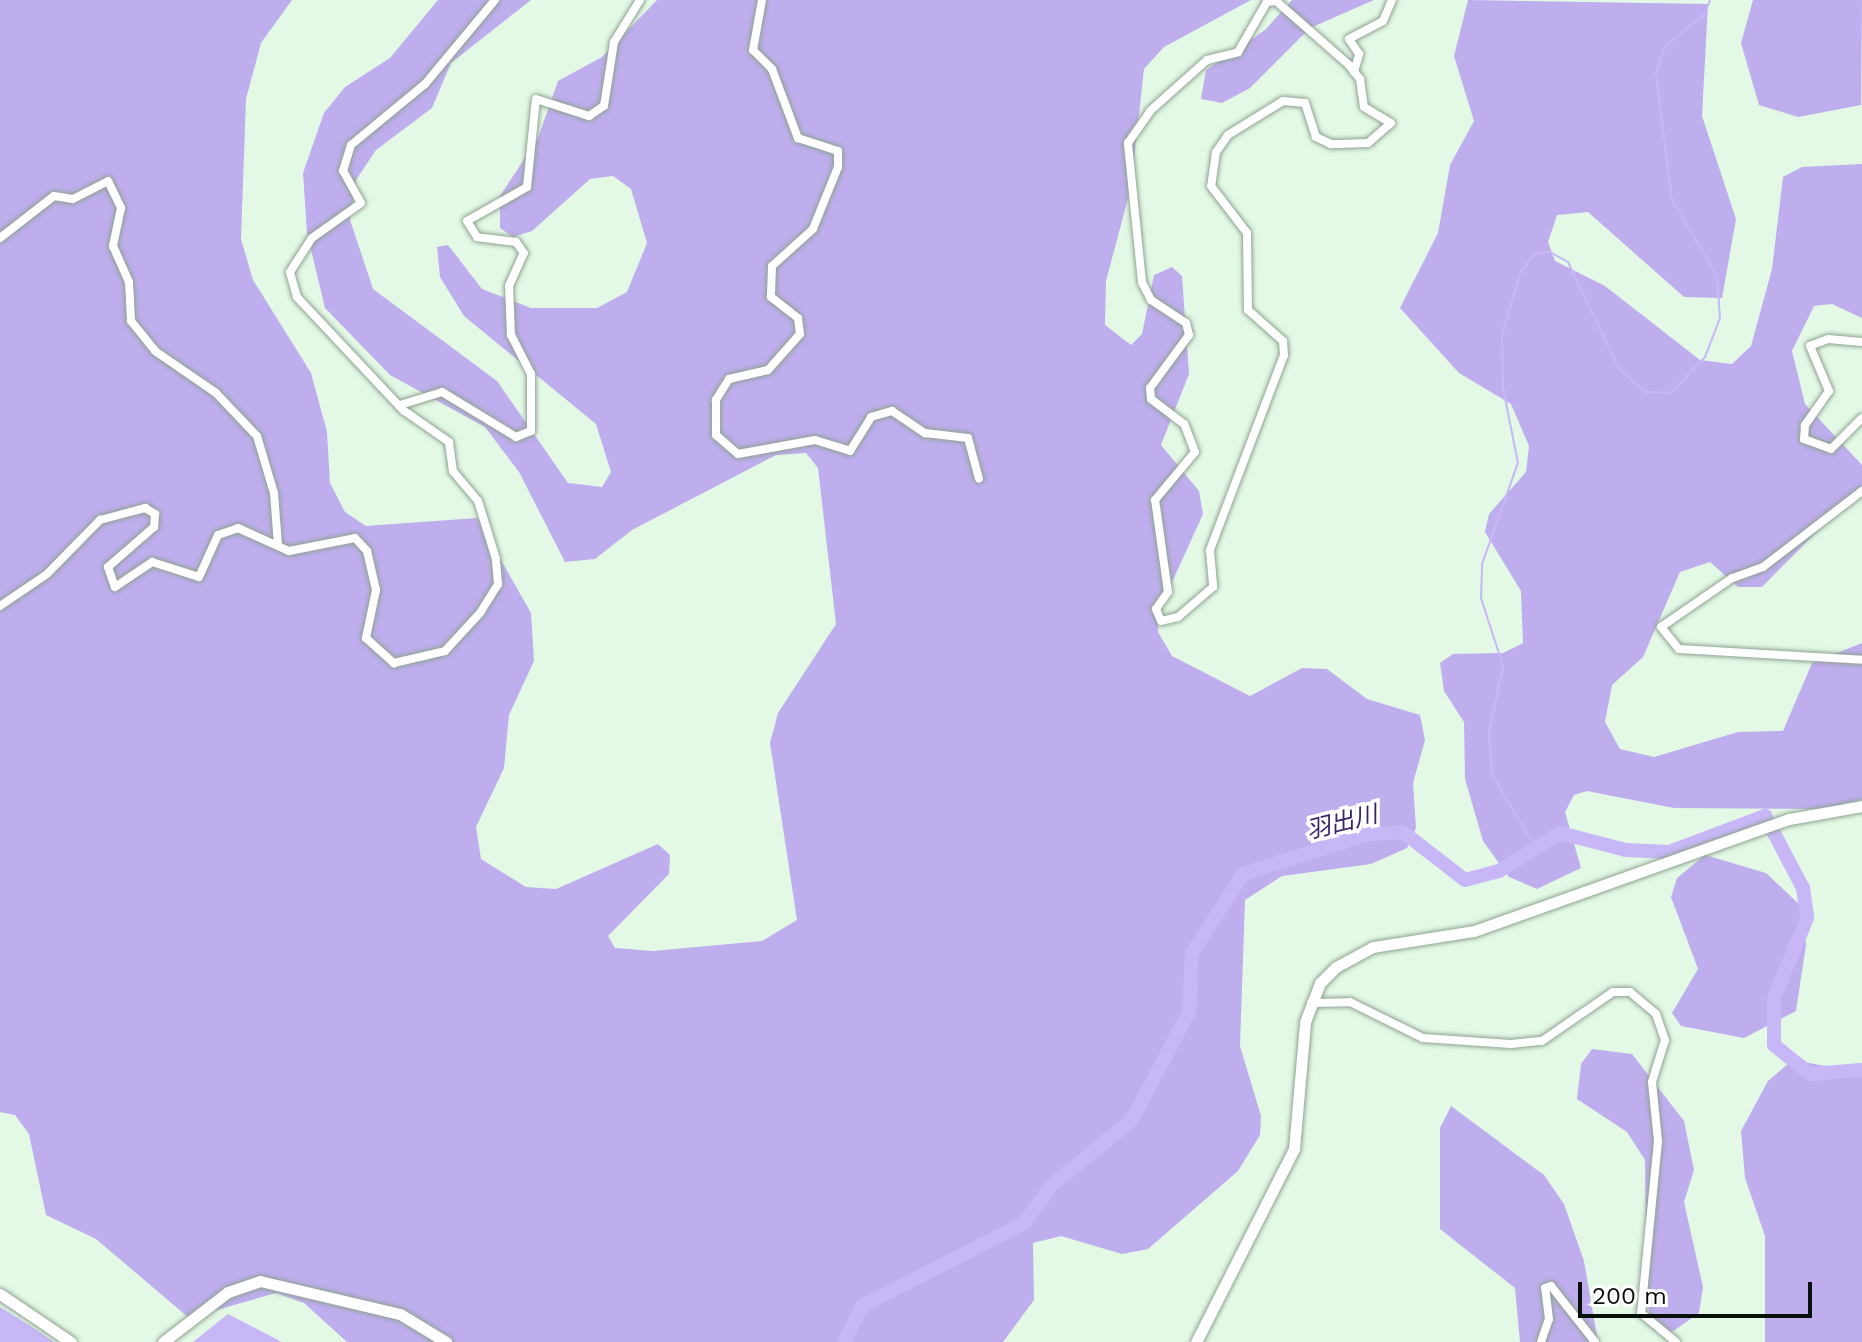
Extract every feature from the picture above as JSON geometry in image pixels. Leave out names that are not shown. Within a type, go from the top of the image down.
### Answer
[{"type":"street","points":[[0,606],[124,508],[155,514],[154,527],[108,567],[115,587],[152,562],[199,577],[225,528],[305,551],[349,537],[367,551],[376,590],[366,638],[380,658],[425,661],[456,642],[498,584],[496,559],[478,501],[453,471],[443,433],[400,405],[297,297],[291,263],[361,203],[343,171],[351,145],[425,84],[495,0]]},
{"type":"street","points":[[400,405],[442,392],[516,437],[531,431],[531,374],[511,335],[509,286],[524,253],[516,242],[477,237],[467,221],[527,187],[536,99],[589,116],[604,106],[614,42],[640,0]]},
{"type":"street","points":[[762,0],[753,50],[772,69],[798,138],[838,151],[838,167],[813,229],[772,266],[771,297],[798,318],[800,334],[768,370],[729,379],[716,400],[716,435],[738,454],[815,440],[850,451],[871,417],[892,411],[925,433],[968,438],[979,479]]},
{"type":"street","points":[[1354,72],[1276,1],[1267,2],[1238,52],[1207,60],[1150,111],[1128,143],[1142,282],[1151,300],[1186,323],[1189,335],[1150,388],[1151,399],[1184,424],[1195,452],[1155,500],[1168,592],[1156,609],[1161,621],[1178,617],[1213,587],[1210,550],[1284,355],[1283,341],[1248,310],[1247,233],[1211,186],[1211,163],[1228,135],[1283,101],[1305,103],[1322,141],[1379,138],[1390,118],[1364,107],[1354,72],[1359,54],[1349,39],[1383,21],[1392,0]]},
{"type":"street","points":[[0,238],[54,196],[73,199],[108,181],[121,208],[113,246],[129,282],[131,321],[155,351],[216,393],[257,436],[274,493],[278,545]]},
{"type":"street","points":[[1862,342],[1828,339],[1810,346],[1829,391],[1805,425],[1804,439],[1831,449],[1862,418]]},
{"type":"street","points":[[1862,491],[1763,567],[1732,578],[1661,627],[1679,649],[1862,660]]},
{"type":"street","points":[[1196,1342],[1294,1149],[1310,1003],[1336,967],[1373,947],[1474,931],[1789,819],[1862,806]]},
{"type":"street","points":[[1310,1003],[1350,1002],[1423,1038],[1511,1044],[1542,1041],[1613,992],[1630,992],[1656,1014],[1665,1040],[1652,1082],[1658,1141],[1641,1313],[1676,1342]]},
{"type":"street","points":[[163,1342],[228,1292],[260,1281],[400,1314],[446,1342]]},
{"type":"street","points":[[1541,1342],[1549,1319],[1545,1288],[1551,1286],[1595,1342]]},
{"type":"street","points":[[0,1294],[71,1342]]},
{"type":"shaded area","points":[[0,0],[292,0],[261,43],[246,99],[241,239],[253,280],[311,373],[327,432],[330,483],[345,512],[366,526],[477,518],[531,613],[534,661],[509,715],[504,768],[476,827],[481,859],[526,887],[556,889],[658,844],[670,855],[669,874],[608,936],[615,948],[653,951],[762,941],[797,920],[770,743],[778,713],[836,624],[818,468],[806,453],[776,455],[632,530],[595,559],[565,562],[519,472],[485,427],[390,375],[325,308],[307,233],[303,173],[324,113],[345,87],[390,58],[438,0],[531,0],[451,63],[432,108],[376,150],[356,180],[350,220],[373,289],[497,381],[568,483],[602,487],[611,472],[596,424],[464,316],[440,277],[437,247],[448,245],[482,289],[531,308],[597,308],[627,292],[647,243],[631,189],[613,176],[590,179],[532,231],[513,237],[500,228],[500,196],[538,138],[558,81],[602,57],[657,0],[1251,0],[1164,47],[1144,69],[1131,187],[1106,281],[1105,325],[1131,345],[1142,334],[1154,275],[1172,267],[1182,276],[1189,374],[1161,445],[1199,491],[1203,514],[1159,611],[1158,632],[1172,656],[1250,696],[1302,668],[1327,669],[1367,699],[1420,715],[1425,740],[1413,783],[1416,828],[1407,848],[1371,864],[1282,876],[1245,900],[1240,1046],[1261,1116],[1260,1135],[1238,1171],[1148,1249],[1122,1254],[1061,1236],[1033,1243],[1034,1300],[1003,1342],[347,1342],[304,1303],[276,1293],[189,1318],[96,1239],[46,1215],[29,1134],[15,1115],[0,1112]]},
{"type":"shaded area","points":[[1292,0],[1374,0],[1310,28],[1250,88],[1222,103],[1201,99],[1206,70],[1265,30]]},
{"type":"shaded area","points":[[1468,0],[1708,4],[1702,116],[1736,219],[1722,298],[1684,297],[1588,212],[1557,215],[1548,242],[1555,261],[1605,286],[1700,360],[1732,364],[1751,346],[1772,269],[1783,177],[1802,167],[1862,164],[1862,318],[1832,304],[1814,306],[1792,351],[1805,404],[1862,465],[1862,486],[1762,587],[1738,587],[1710,562],[1680,572],[1643,657],[1612,685],[1605,722],[1620,749],[1654,757],[1738,732],[1783,731],[1812,663],[1862,643],[1862,800],[1820,809],[1674,808],[1587,791],[1574,795],[1565,812],[1581,868],[1537,889],[1509,877],[1483,841],[1465,779],[1464,722],[1444,691],[1440,663],[1453,654],[1503,653],[1523,643],[1521,591],[1485,532],[1489,514],[1526,472],[1529,446],[1511,404],[1459,373],[1400,308],[1438,233],[1450,165],[1474,121],[1454,56]]},
{"type":"shaded area","points":[[1753,0],[1862,0],[1861,105],[1798,117],[1759,105],[1741,43]]},
{"type":"shaded area","points":[[1705,855],[1766,873],[1803,908],[1806,945],[1796,1011],[1744,1038],[1681,1026],[1672,1013],[1698,969],[1671,897],[1677,878]]},
{"type":"shaded area","points":[[1592,1049],[1632,1054],[1684,1121],[1694,1170],[1684,1202],[1703,1287],[1699,1313],[1672,1332],[1653,1330],[1647,1302],[1645,1160],[1627,1132],[1577,1099],[1581,1064]]},
{"type":"shaded area","points":[[1804,1062],[1862,1073],[1862,1342],[1765,1342],[1765,1236],[1745,1178],[1741,1131],[1768,1081],[1789,1063]]},
{"type":"shaded area","points":[[1451,1106],[1544,1175],[1564,1204],[1584,1261],[1598,1342],[1520,1342],[1515,1288],[1440,1229],[1440,1128]]},
{"type":"shaded area","points":[[0,1307],[29,1325],[54,1342],[0,1342]]},
{"type":"shaded area","points":[[228,1314],[282,1342],[193,1342]]},
{"type":"waterway","points":[[1533,844],[1492,774],[1489,732],[1503,666],[1481,598],[1482,564],[1518,463],[1503,388],[1502,335],[1521,271],[1535,253],[1550,252],[1568,262],[1618,367],[1645,392],[1671,393],[1705,357],[1720,318],[1717,276],[1672,200],[1656,73],[1665,46],[1704,15],[1710,0]]},
{"type":"waterway","name":"羽出川","points":[[844,1342],[862,1306],[1024,1223],[1052,1185],[1132,1120],[1189,1012],[1192,953],[1243,874],[1368,834],[1403,832],[1465,880],[1499,871],[1560,833],[1626,850],[1669,852],[1765,816],[1803,888],[1807,918],[1774,998],[1774,1045],[1810,1074],[1862,1070]]}]
